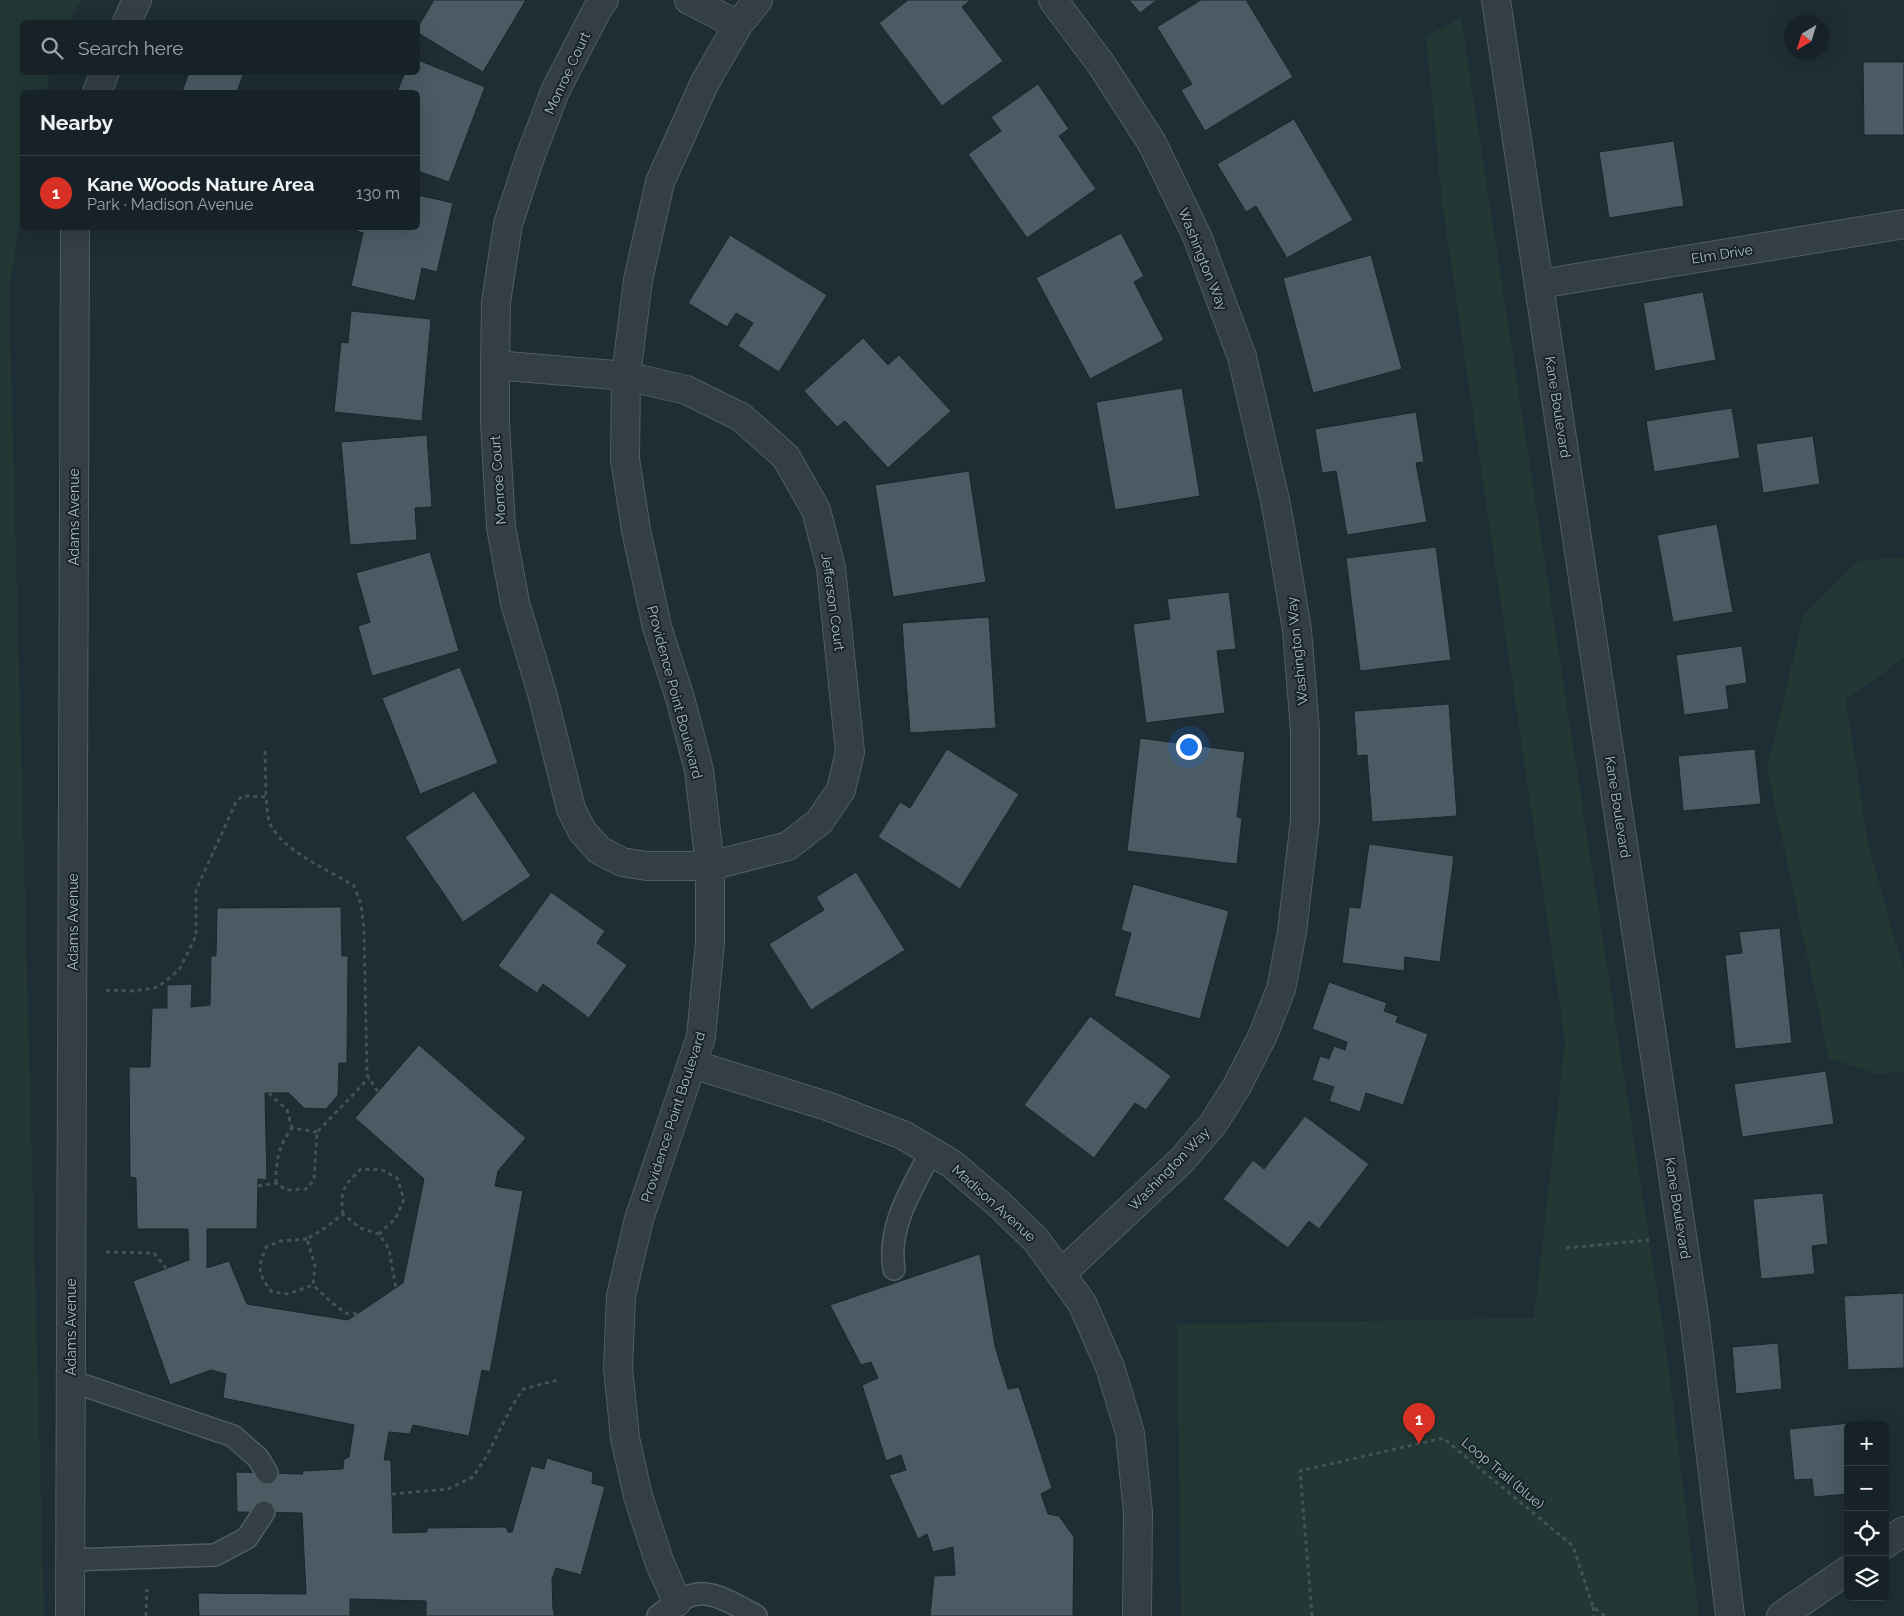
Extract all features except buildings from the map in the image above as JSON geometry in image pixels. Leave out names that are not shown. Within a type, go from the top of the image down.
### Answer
[{"type":"street","points":[[127,20],[137,0]]},
{"type":"street","name":"Monroe Court","points":[[604,0],[556,89],[530,157],[508,224],[496,302],[495,423],[501,527],[515,603],[542,693],[571,808],[582,831],[600,850],[622,862],[646,866],[710,866]]},
{"type":"street","points":[[689,0],[738,25]]},
{"type":"street","name":"Providence Point Boulevard","points":[[667,1609],[659,1561],[638,1496],[625,1438],[618,1368],[622,1296],[639,1220],[702,1037],[710,942],[710,866],[699,770],[680,698],[656,627],[636,530],[625,459],[626,376],[638,280],[660,182],[705,82],[738,25],[758,0]]},
{"type":"street","name":"Washington Way","points":[[1053,0],[1101,64],[1152,143],[1197,236],[1242,357],[1275,500],[1297,630],[1305,731],[1304,820],[1292,932],[1281,989],[1263,1035],[1237,1086],[1213,1124],[1182,1160],[1062,1274]]},
{"type":"street","name":"Kane Boulevard","points":[[1496,0],[1694,1315],[1730,1616]]},
{"type":"street","points":[[98,90],[104,75]]},
{"type":"street","name":"Elm Drive","points":[[1540,284],[1904,224]]},
{"type":"street","name":"Adams Avenue","points":[[70,1616],[75,230]]},
{"type":"street","name":"Jefferson Court","points":[[496,365],[626,376],[686,390],[741,416],[786,457],[816,510],[831,568],[850,752],[841,790],[819,822],[788,846],[710,866]]},
{"type":"street","name":"Madison Avenue","points":[[692,1064],[827,1106],[903,1134],[952,1164],[1000,1205],[1036,1240],[1082,1303],[1110,1367],[1130,1433],[1138,1513],[1137,1616]]},
{"type":"street","points":[[1889,1541],[1904,1531]]},
{"type":"street","points":[[1781,1616],[1844,1573]]},
{"type":"lane","points":[[894,1269],[892,1254],[900,1211],[931,1152]]},
{"type":"lane","points":[[71,1381],[233,1436],[258,1458],[268,1473]]},
{"type":"lane","points":[[71,1560],[216,1555],[247,1538],[264,1512]]},
{"type":"lane","points":[[667,1609],[699,1594],[723,1598],[756,1616]]},
{"type":"path","points":[[265,751],[266,797],[269,822],[279,838],[296,852],[354,886],[361,904],[364,929],[367,1075],[378,1092]]},
{"type":"path","points":[[105,996],[108,990],[135,991],[158,988],[180,970],[196,936],[196,890],[237,800],[243,796],[266,797]]},
{"type":"path","points":[[276,1182],[286,1190],[306,1189],[314,1180],[317,1132],[369,1078]]},
{"type":"path","points":[[269,1093],[287,1110],[292,1128]]},
{"type":"path","points":[[292,1128],[317,1132]]},
{"type":"path","points":[[276,1182],[276,1162],[283,1140],[292,1128]]},
{"type":"path","points":[[379,1234],[396,1218],[404,1199],[397,1178],[382,1170],[361,1169],[351,1178],[340,1196],[343,1214],[360,1228],[379,1234],[389,1249],[396,1288]]},
{"type":"path","points":[[258,1186],[276,1182]]},
{"type":"path","points":[[313,1285],[288,1294],[272,1292],[260,1277],[260,1263],[266,1248],[281,1241],[307,1239],[343,1214]]},
{"type":"path","points":[[307,1239],[315,1266],[313,1285]]},
{"type":"path","points":[[1566,1248],[1652,1239]]},
{"type":"path","points":[[102,1252],[154,1253],[166,1268]]},
{"type":"path","points":[[313,1285],[345,1313],[357,1314]]},
{"type":"path","points":[[392,1494],[448,1489],[473,1477],[486,1457],[522,1389],[558,1380]]},
{"type":"path","name":"Loop Trail (blue)","points":[[1312,1616],[1300,1471],[1443,1438],[1573,1546],[1593,1607]]},
{"type":"path","points":[[1593,1607],[1594,1616]]},
{"type":"path","points":[[1593,1607],[1605,1616]]},
{"type":"green space","points":[[0,0],[82,0],[70,20],[20,20],[20,75],[50,75],[46,90],[20,90],[20,221],[9,290],[44,1616],[0,1616]]},
{"type":"green space","points":[[1461,18],[1666,1348],[1699,1616],[1181,1616],[1177,1324],[1534,1318],[1565,1041],[1442,202],[1426,36]]},
{"type":"green space","points":[[1904,557],[1904,658],[1846,700],[1868,843],[1904,972],[1904,1071],[1877,1074],[1829,1058],[1767,769],[1804,613],[1857,561]]},
{"type":"place","name":"Kane Woods Nature Area","points":[[1419,1444]]}]
